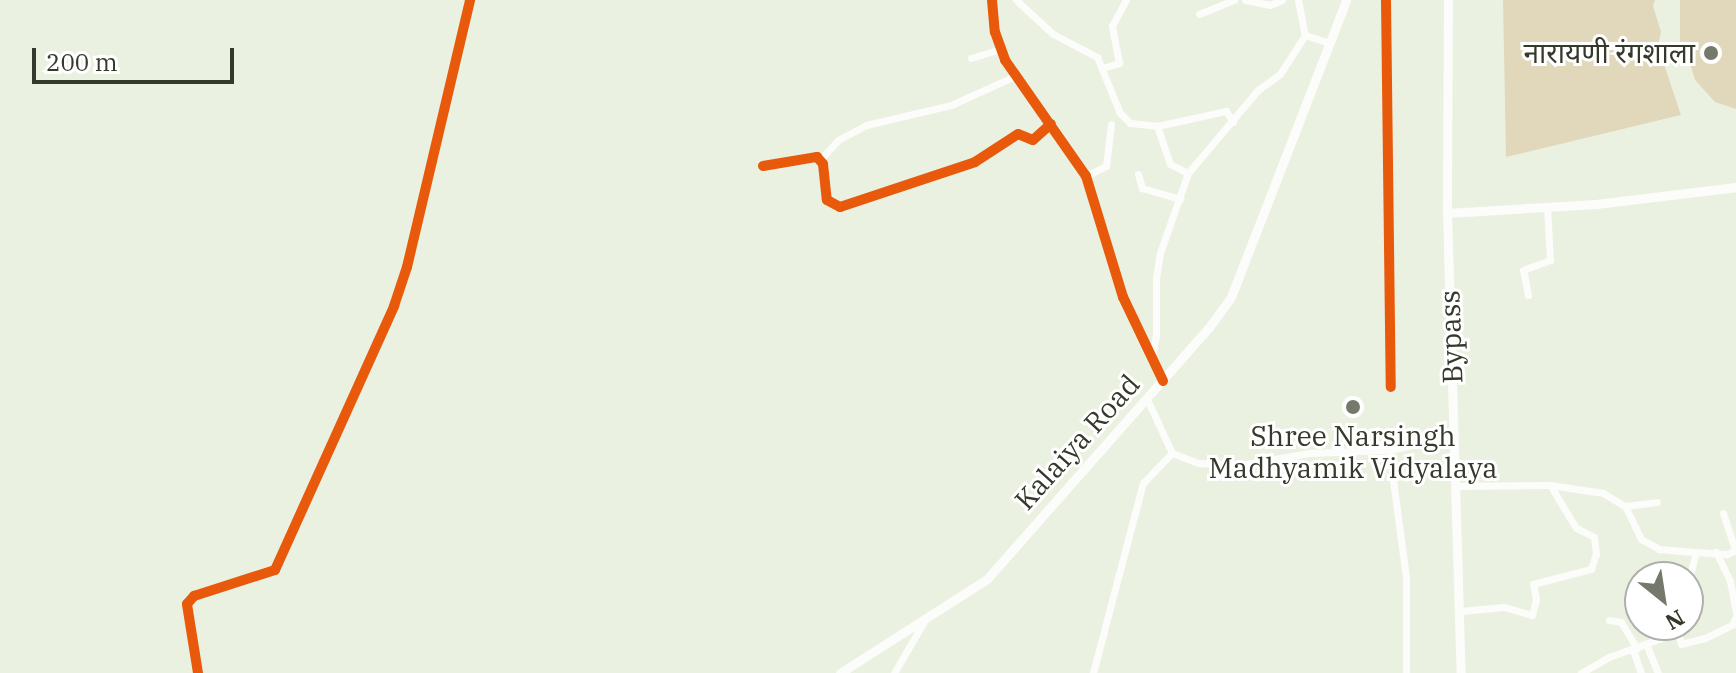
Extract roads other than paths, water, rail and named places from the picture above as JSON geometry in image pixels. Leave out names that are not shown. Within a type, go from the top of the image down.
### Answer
[{"type":"main road","name":"Kalaiya Road","points":[[840,673],[987,579],[1163,381],[1231,297],[1346,0]]},
{"type":"main road","name":"Bypass","points":[[1448,0],[1447,213],[1461,673]]},
{"type":"main road","points":[[1447,213],[1547,207],[1736,187]]},
{"type":"street","points":[[198,673],[187,604],[194,596],[275,570],[394,306],[407,267],[470,0]]},
{"type":"street","points":[[992,0],[1000,49],[1015,76],[1086,176],[1112,266],[1151,361],[1163,381]]},
{"type":"street","points":[[1016,0],[1053,34],[1090,51],[1102,68],[1125,120],[1157,126],[1226,111],[1233,122]]},
{"type":"street","points":[[1102,68],[1119,63],[1112,26],[1126,0]]},
{"type":"street","points":[[1199,14],[1234,0]]},
{"type":"street","points":[[1245,0],[1270,5],[1282,0]]},
{"type":"street","points":[[1151,361],[1156,335],[1156,278],[1160,253],[1188,173],[1258,90],[1280,74],[1305,35],[1298,0]]},
{"type":"street","points":[[1386,0],[1391,387]]},
{"type":"street","points":[[1305,35],[1329,43]]},
{"type":"street","points":[[971,58],[1000,49]]},
{"type":"street","points":[[763,166],[792,159],[821,159],[838,140],[866,125],[951,105],[1015,76]]},
{"type":"street","points":[[821,159],[827,200],[840,207],[975,162],[1018,134],[1033,140],[1051,124]]},
{"type":"street","points":[[1086,176],[1106,166],[1111,124]]},
{"type":"street","points":[[1157,126],[1170,164],[1188,173]]},
{"type":"street","points":[[1138,174],[1142,188],[1180,199]]},
{"type":"street","points":[[1528,295],[1523,270],[1550,260],[1547,207]]},
{"type":"street","points":[[1147,399],[1172,453],[1198,463],[1240,465],[1309,453],[1389,450],[1418,441],[1455,436]]},
{"type":"street","points":[[1389,450],[1406,578],[1406,673]]},
{"type":"street","points":[[1093,673],[1143,483],[1172,453]]},
{"type":"street","points":[[1457,486],[1550,485],[1603,493],[1625,506],[1641,539],[1659,549],[1696,552],[1735,550],[1723,513]]},
{"type":"street","points":[[1461,611],[1504,607],[1532,615],[1536,599],[1533,584],[1591,569],[1596,554],[1594,537],[1576,528],[1550,485]]},
{"type":"street","points":[[1625,506],[1657,502]]},
{"type":"street","points":[[1694,561],[1696,552]]},
{"type":"street","points":[[1704,638],[1732,625],[1736,614],[1730,581],[1716,552]]},
{"type":"street","points":[[894,673],[926,618]]},
{"type":"street","points":[[1609,620],[1621,622],[1635,650],[1641,673]]},
{"type":"street","points":[[1581,673],[1594,663],[1656,641]]},
{"type":"street","points":[[1647,646],[1658,673]]},
{"type":"place","name":"नारायणी रंगशाला","points":[[1711,53]]},
{"type":"place","name":"Shree Narsingh Madhyamik Vidyalaya","points":[[1353,407]]}]
